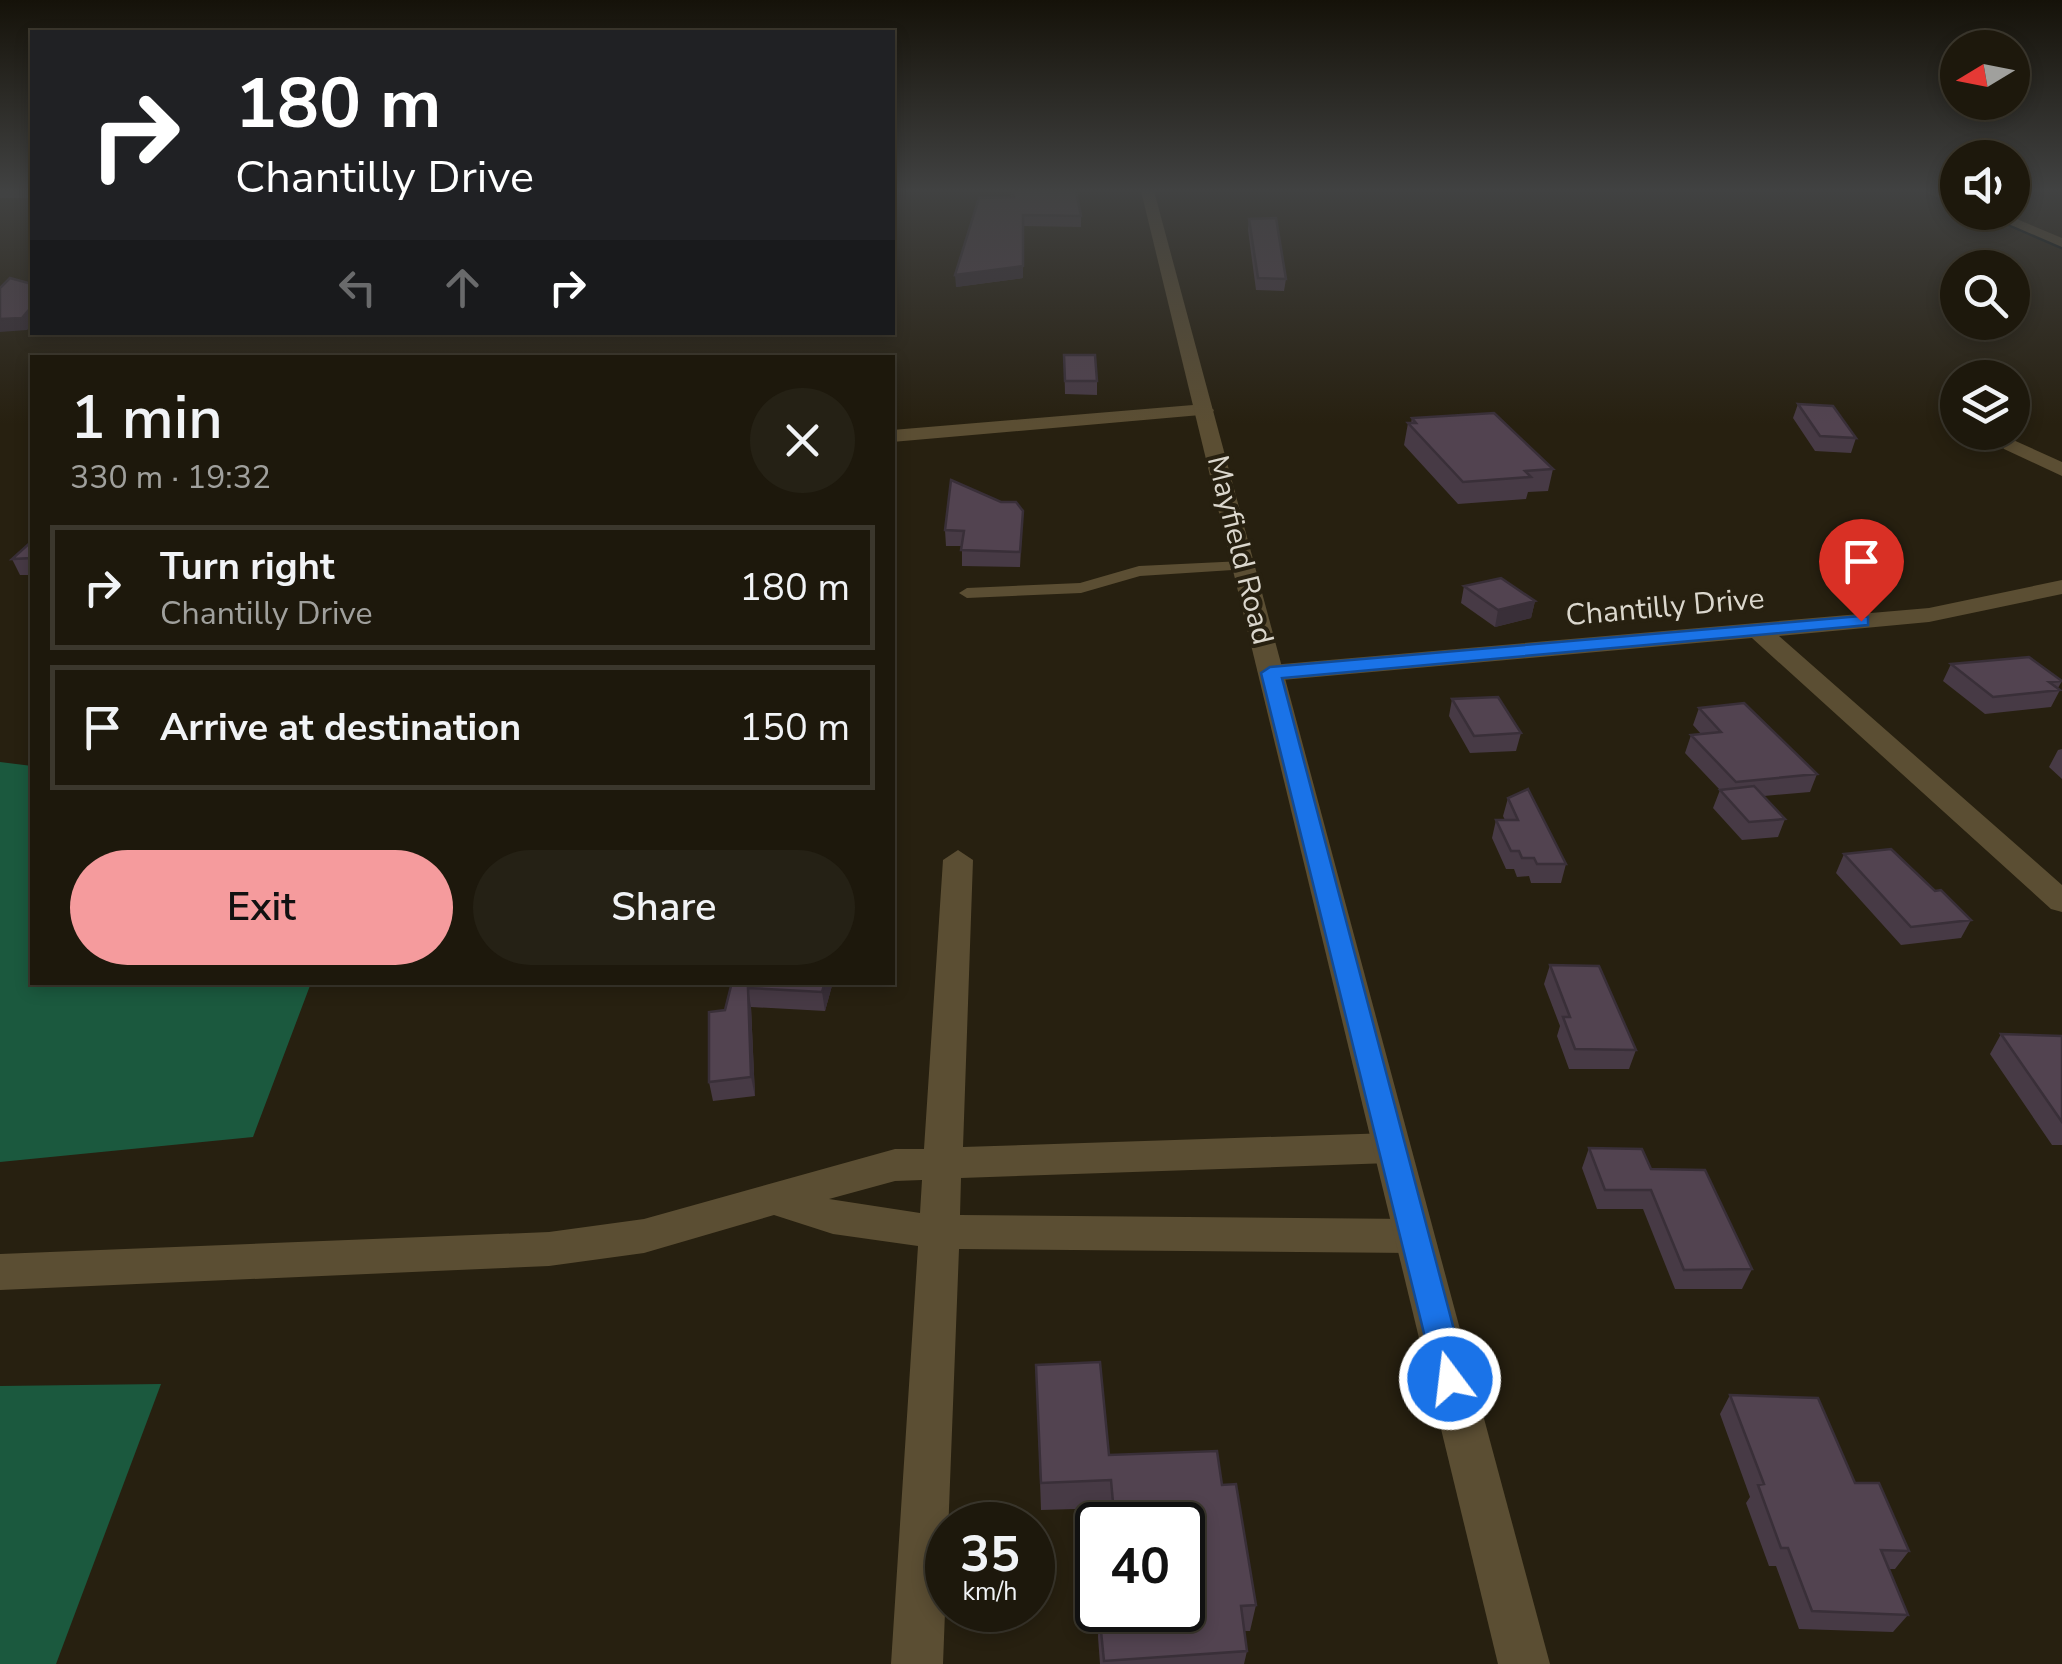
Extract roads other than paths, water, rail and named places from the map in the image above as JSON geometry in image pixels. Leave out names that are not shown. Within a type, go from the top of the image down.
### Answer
[{"type":"street","name":"Mayfield Road","points":[[1168,269],[1524,1664]]},
{"type":"street","points":[[895,436],[1205,410]]},
{"type":"street","points":[[2023,450],[2062,470]]},
{"type":"street","name":"Chantilly Drive","points":[[1270,673],[1930,615],[2062,587]]},
{"type":"street","points":[[1759,631],[2062,902]]},
{"type":"street","points":[[917,1664],[936,1232],[958,860]]},
{"type":"street","points":[[0,1272],[549,1249],[644,1236],[895,1165],[1390,1148]]},
{"type":"street","points":[[774,1199],[833,1217],[936,1232],[1413,1236]]},
{"type":"lane","points":[[967,593],[1081,588],[1140,571],[1243,566]]}]
